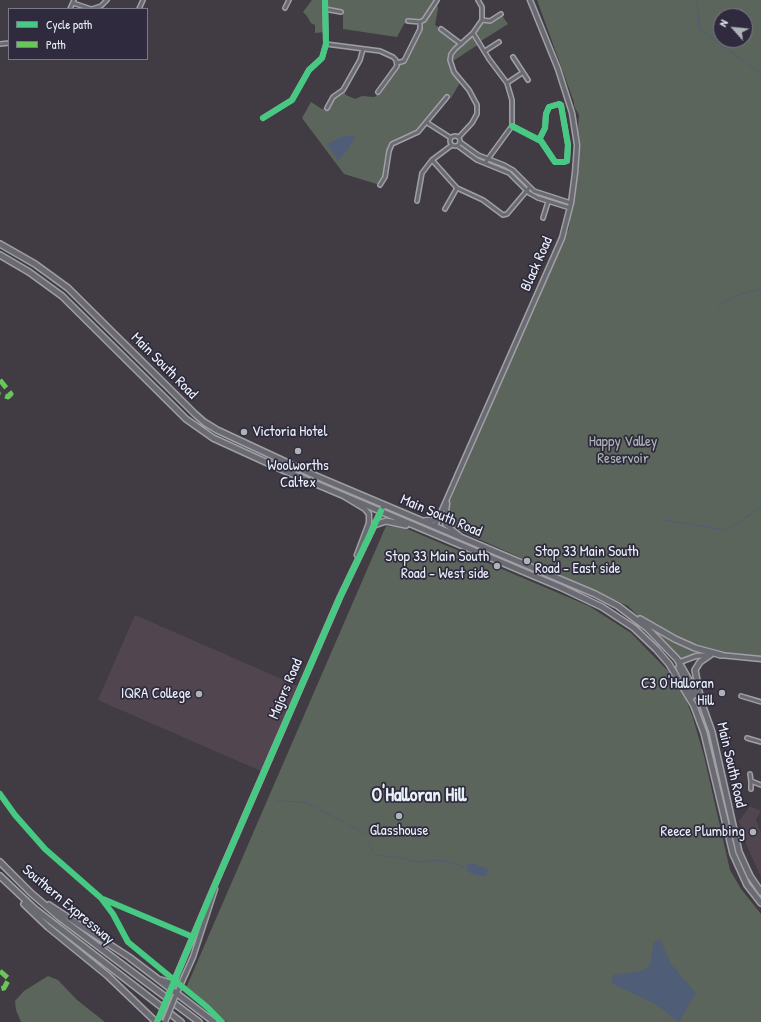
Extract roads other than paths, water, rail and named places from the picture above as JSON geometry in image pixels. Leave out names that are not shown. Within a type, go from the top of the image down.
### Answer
[{"type":"highway","name":"Main South Road","points":[[0,244],[35,264],[68,288],[195,414],[217,430],[316,476],[595,594],[629,613],[653,633],[680,662],[701,701],[712,732],[739,852],[750,876],[761,892]]},
{"type":"highway","name":"Main South Road","points":[[0,254],[29,272],[62,296],[186,418],[213,438],[340,494],[560,587],[602,607],[634,628],[669,664],[689,696],[698,715],[733,854],[747,885],[761,903]]},
{"type":"highway","points":[[62,296],[68,288]]},
{"type":"highway","points":[[217,430],[216,435],[242,449],[246,453]]},
{"type":"highway","points":[[423,521],[433,520],[440,516]]},
{"type":"highway","points":[[374,525],[386,521],[422,529]]},
{"type":"highway","points":[[432,533],[435,526]]},
{"type":"highway","points":[[629,613],[675,639],[695,648],[721,655]]},
{"type":"highway","points":[[701,701],[695,670],[700,662],[710,655]]},
{"type":"highway","points":[[669,664],[680,662],[679,668],[692,695],[698,715]]},
{"type":"highway","name":"Southern Expressway","points":[[0,862],[31,893],[59,917],[199,1022]]},
{"type":"highway","name":"Southern Expressway","points":[[0,876],[15,892],[52,923],[181,1022]]},
{"type":"highway","points":[[15,892],[23,903],[48,927],[108,976],[143,1011],[157,1021]]},
{"type":"highway","points":[[31,893],[129,957],[155,977],[170,992],[214,1022]]},
{"type":"highway","points":[[155,977],[166,982],[172,983],[175,981]]},
{"type":"highway","points":[[143,1011],[150,1022]]},
{"type":"main road","name":"Black Road","points":[[435,526],[562,238],[570,206],[575,173],[577,145],[572,113],[558,69],[530,0]]},
{"type":"main road","points":[[340,494],[351,502],[365,509],[369,514],[369,523],[361,540],[355,565]]},
{"type":"main road","points":[[448,497],[444,519],[445,524],[464,538]]},
{"type":"main road","name":"Majors Road","points":[[157,1021],[355,565],[384,504]]},
{"type":"main road","points":[[680,662],[696,656],[710,655],[761,659]]},
{"type":"main road","name":"Majors Road","points":[[165,1022],[193,957],[216,885]]},
{"type":"street","points":[[95,8],[102,6],[106,0]]},
{"type":"street","points":[[285,8],[289,0]]},
{"type":"street","points":[[263,118],[292,100],[309,70],[322,58],[326,44],[325,0]]},
{"type":"street","points":[[408,21],[420,22],[424,20],[437,0]]},
{"type":"street","points":[[459,144],[459,138],[472,123],[476,114],[477,105],[469,90],[451,66],[451,54],[473,33],[482,20],[482,6],[478,0]]},
{"type":"street","points":[[73,1],[90,8]]},
{"type":"street","points":[[325,9],[341,12]]},
{"type":"street","points":[[482,20],[490,21],[501,14]]},
{"type":"street","points":[[378,92],[398,63],[404,61],[420,29],[420,22]]},
{"type":"street","points":[[441,29],[461,44]]},
{"type":"street","points":[[473,33],[507,83],[512,100],[512,126],[486,164]]},
{"type":"street","points":[[485,51],[499,42]]},
{"type":"street","points":[[326,44],[387,53],[398,63]]},
{"type":"street","points":[[327,108],[333,97],[343,90],[363,49]]},
{"type":"street","points":[[513,57],[522,73],[528,80]]},
{"type":"street","points":[[507,83],[522,73]]},
{"type":"street","points":[[380,184],[385,177],[389,151],[392,144],[418,132],[447,97]]},
{"type":"street","points":[[512,126],[543,143],[555,162],[567,161],[568,145],[561,105],[557,103],[549,107],[546,114],[546,124],[539,140]]},
{"type":"street","points":[[426,122],[452,138],[455,136],[459,138]]},
{"type":"street","points":[[452,138],[452,145]]},
{"type":"street","points":[[417,201],[422,173],[432,160],[452,145],[459,144],[488,159],[504,164],[513,170],[527,189],[570,206]]},
{"type":"street","points":[[459,144],[486,164],[509,173],[538,198],[548,202],[570,206]]},
{"type":"street","points":[[432,160],[457,188],[483,200],[505,215],[527,189]]},
{"type":"street","points":[[445,209],[457,188]]},
{"type":"street","points":[[543,218],[548,202]]},
{"type":"street","points":[[742,696],[761,702]]},
{"type":"street","points":[[747,738],[761,742]]},
{"type":"street","points":[[750,774],[751,789]]},
{"type":"street","points":[[751,780],[761,785]]},
{"type":"water","points":[[343,136],[355,136],[349,148],[338,161],[327,144]]},
{"type":"water","points":[[472,863],[488,869],[486,877],[472,874],[466,870],[467,864]]},
{"type":"water","points":[[660,939],[671,964],[696,993],[679,1022],[655,1004],[611,983],[613,975],[641,971],[649,966],[653,942]]},
{"type":"waterway","points":[[697,0],[699,28],[761,74]]},
{"type":"waterway","points":[[717,307],[734,296],[761,289]]},
{"type":"waterway","points":[[664,520],[727,530],[761,507]]},
{"type":"waterway","points":[[277,801],[306,802],[343,822]]},
{"type":"waterway","points":[[348,825],[366,834]]},
{"type":"waterway","points":[[369,843],[376,855],[402,858],[417,862],[442,860],[465,867]]},
{"type":"place","name":"Victoria Hotel","points":[[244,432]]},
{"type":"place","name":"Woolworths Caltex","points":[[298,451]]},
{"type":"place","name":"Stop 33 Main South Road - East side","points":[[527,561]]},
{"type":"place","name":"Stop 33 Main South Road - West side","points":[[497,566]]},
{"type":"place","name":"C3 O'Halloran Hill","points":[[722,693]]},
{"type":"place","name":"IQRA College","points":[[199,694]]},
{"type":"place","name":"Glasshouse","points":[[399,816]]},
{"type":"place","name":"Reece Plumbing","points":[[753,832]]},
{"type":"district","name":"O'Halloran Hill","points":[[419,796]]},
{"type":"park label","name":"Happy Valley Reservoir","points":[[623,450]]}]
